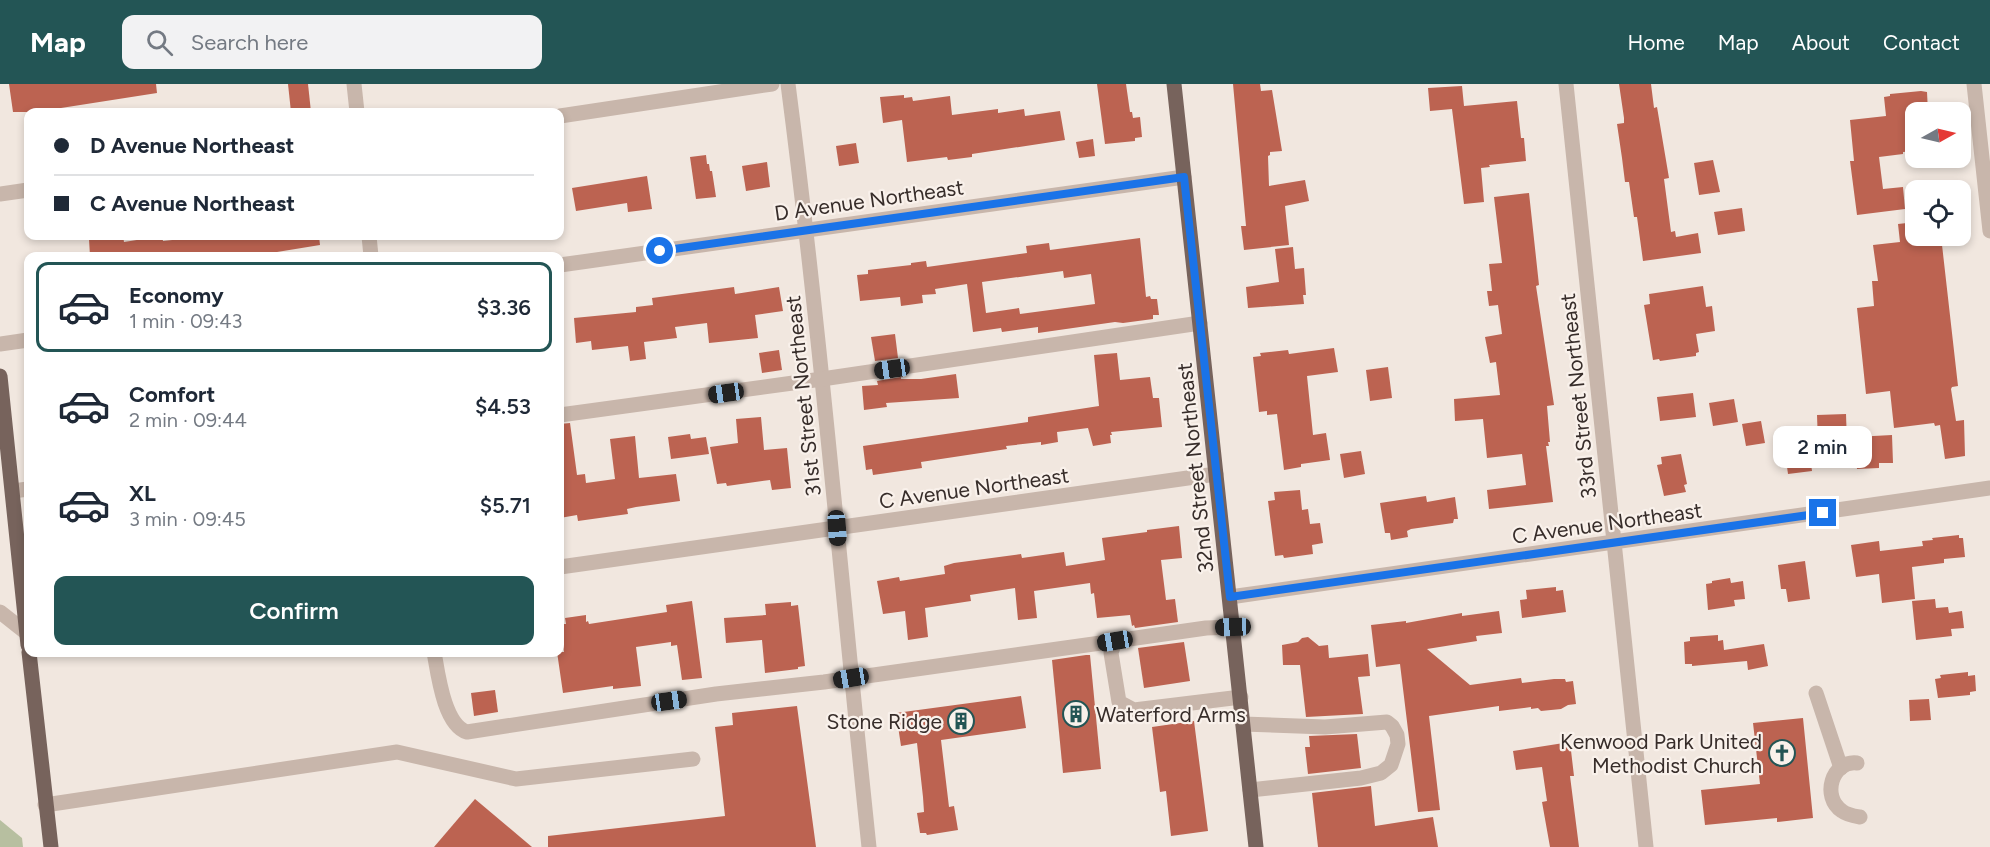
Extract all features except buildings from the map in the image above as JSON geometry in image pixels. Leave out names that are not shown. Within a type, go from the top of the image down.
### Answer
[{"type":"main road","name":"32nd Street Northeast","points":[[1174,84],[1256,847]]},
{"type":"main road","points":[[0,376],[24,598]]},
{"type":"main road","points":[[30,657],[51,847]]},
{"type":"street","points":[[354,84],[357,108]]},
{"type":"street","points":[[564,115],[772,84]]},
{"type":"street","name":"31st Street Northeast","points":[[788,84],[822,380],[869,847]]},
{"type":"street","name":"33rd Street Northeast","points":[[1566,84],[1646,847]]},
{"type":"street","points":[[1974,84],[1990,231]]},
{"type":"street","name":"D Avenue Northeast","points":[[564,264],[1184,177]]},
{"type":"street","points":[[0,194],[24,191]]},
{"type":"street","points":[[564,414],[822,380],[1200,323]]},
{"type":"street","points":[[0,344],[24,341]]},
{"type":"street","name":"C Avenue Northeast","points":[[564,566],[1216,474]]},
{"type":"street","name":"C Avenue Northeast","points":[[1230,597],[1990,488]]},
{"type":"street","points":[[13,491],[24,490]]},
{"type":"street","points":[[0,612],[24,633]]},
{"type":"street","points":[[435,657],[440,686],[449,714],[456,727],[467,732],[716,694],[957,664],[1206,628],[1233,627]]},
{"type":"street","points":[[1115,641],[1111,653],[1119,702],[1134,710],[1240,697]]},
{"type":"street","points":[[1816,693],[1840,768]]},
{"type":"street","points":[[1243,724],[1316,727],[1387,722],[1397,735],[1398,744],[1391,765],[1381,773],[1361,778],[1250,789]]},
{"type":"street","points":[[45,805],[397,752],[516,779],[693,759]]},
{"type":"street","points":[[1857,763],[1851,762],[1840,768],[1832,777],[1830,790],[1833,802],[1841,811],[1860,817]]},
{"type":"green space","points":[[0,820],[22,838],[23,847],[0,847]]},
{"type":"place","name":"Waterford Arms","points":[[1076,714]]},
{"type":"place","name":"Stone Ridge","points":[[961,721]]},
{"type":"place","name":"Kenwood Park United Methodist Church","points":[[1782,753]]},
{"type":"route","points":[[660,251],[1184,177],[1230,597],[1823,513]]}]
